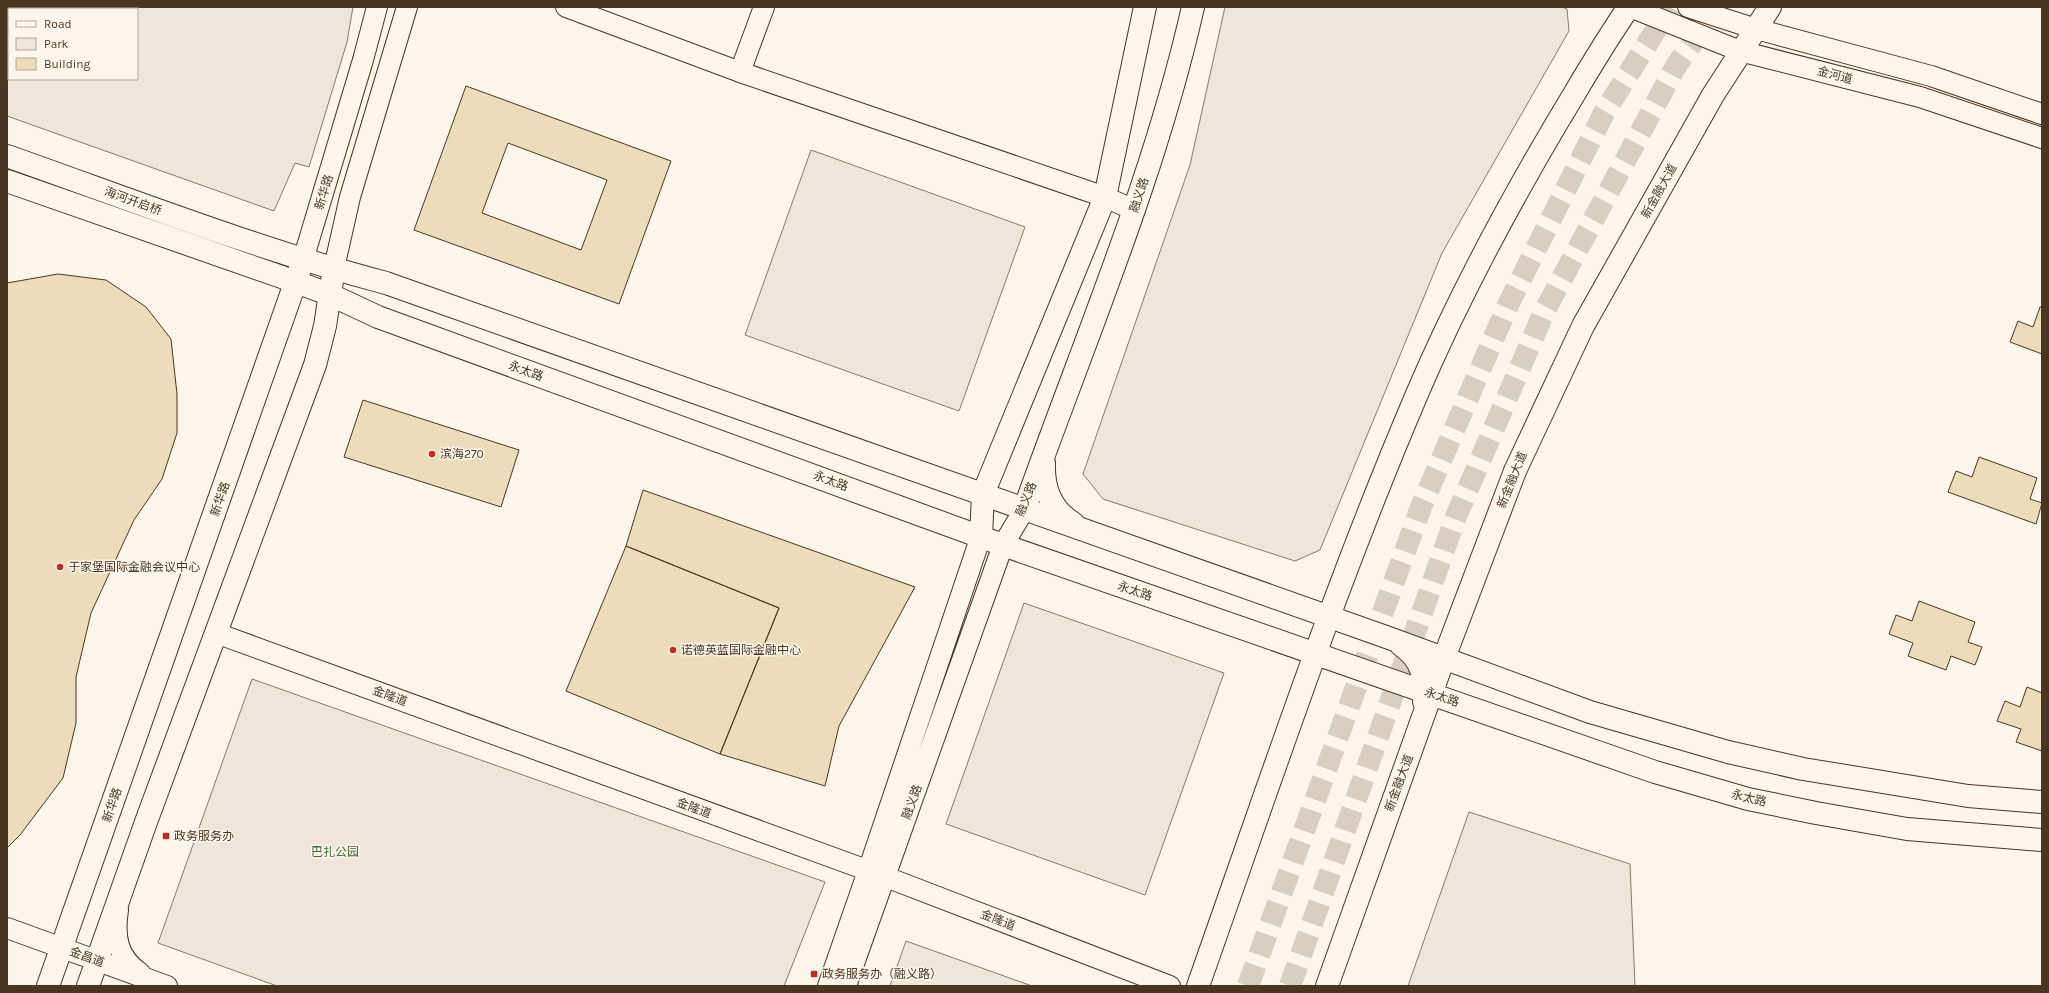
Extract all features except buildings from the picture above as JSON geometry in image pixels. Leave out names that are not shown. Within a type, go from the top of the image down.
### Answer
[{"type":"main road","name":"融义路","points":[[981,536],[984,494],[1105,198],[1145,7]]},
{"type":"main road","name":"融义路","points":[[1024,510],[1134,210],[1175,81],[1193,7]]},
{"type":"main road","points":[[1198,986],[1327,617],[1417,393],[1475,272],[1532,165],[1608,37],[1630,7]]},
{"type":"main road","name":"新金融大道","points":[[1327,986],[1422,718],[1428,692],[1444,658],[1515,471],[1583,326],[1713,95],[1740,51],[1770,7]]},
{"type":"main road","name":"海河开启桥","points":[[7,156],[303,260]]},
{"type":"main road","name":"海河开启桥","points":[[7,181],[249,266]]},
{"type":"main road","points":[[303,260],[386,283],[1389,638],[1590,712],[1728,752],[1803,769],[1898,786],[1968,796],[2042,802]]},
{"type":"main road","name":"新华路","points":[[48,986],[303,260]]},
{"type":"main road","name":"永太路","points":[[249,266],[331,295],[378,317],[1003,545],[1655,772],[1748,799],[1907,829],[2042,840]]},
{"type":"main road","points":[[93,972],[315,365],[326,326],[334,268]]},
{"type":"main road","points":[[1045,450],[1044,476],[1046,490],[1051,500],[1062,516],[1087,532]]},
{"type":"main road","points":[[1389,638],[1412,654],[1423,672],[1428,692]]},
{"type":"street","name":"新华路","points":[[303,260],[364,60],[377,7]]},
{"type":"street","points":[[334,268],[350,197],[406,7]]},
{"type":"street","points":[[566,7],[740,72],[1105,198],[1134,210]]},
{"type":"street","points":[[740,72],[764,7]]},
{"type":"street","name":"金河道","points":[[1630,7],[1740,51],[1920,97],[2042,138]]},
{"type":"street","name":"金河道","points":[[1688,7],[1756,29],[1931,76],[2042,114]]},
{"type":"street","name":"融义路","points":[[828,986],[877,874],[1003,545],[1024,510]]},
{"type":"street","name":"融义路","points":[[846,986],[877,874],[981,536]]},
{"type":"street","name":"金隆道","points":[[216,633],[877,874],[1170,986]]},
{"type":"street","points":[[119,899],[116,929],[120,951],[130,967],[154,984]]},
{"type":"street","name":"金昌道","points":[[7,928],[60,952],[93,972],[154,984]]},
{"type":"street","name":"金昌道","points":[[7,938],[60,952]]},
{"type":"green space","points":[[7,7],[353,7],[347,42],[309,167],[295,163],[274,211],[7,116]]},
{"type":"green space","points":[[1225,7],[1562,7],[1567,9],[1569,31],[1442,253],[1320,550],[1295,561],[1103,499],[1083,474],[1190,165]]},
{"type":"green space","points":[[1024,603],[1224,673],[1145,895],[946,824]]},
{"type":"green space","name":"巴扎公园","points":[[252,679],[825,882],[784,986],[277,986],[158,943]]},
{"type":"green space","points":[[1469,812],[1630,864],[1635,986],[1408,986]]},
{"type":"green space","points":[[906,941],[1032,986],[890,986]]},
{"type":"shaded area","points":[[811,150],[1025,227],[959,411],[745,335]]},
{"type":"tunnel","points":[[1248,986],[1421,507],[1508,305],[1604,113],[1670,7]]},
{"type":"tunnel","points":[[1290,986],[1455,519],[1544,312],[1676,66],[1718,7]]},
{"type":"place","name":"滨海270","points":[[432,454]]},
{"type":"place","name":"于家堡国际金融会议中心","points":[[60,567]]},
{"type":"place","name":"诺德英蓝国际金融中心","points":[[673,650]]},
{"type":"place","name":"政务服务办","points":[[166,836]]},
{"type":"place","name":"政务服务办（融义路）","points":[[814,974]]}]
